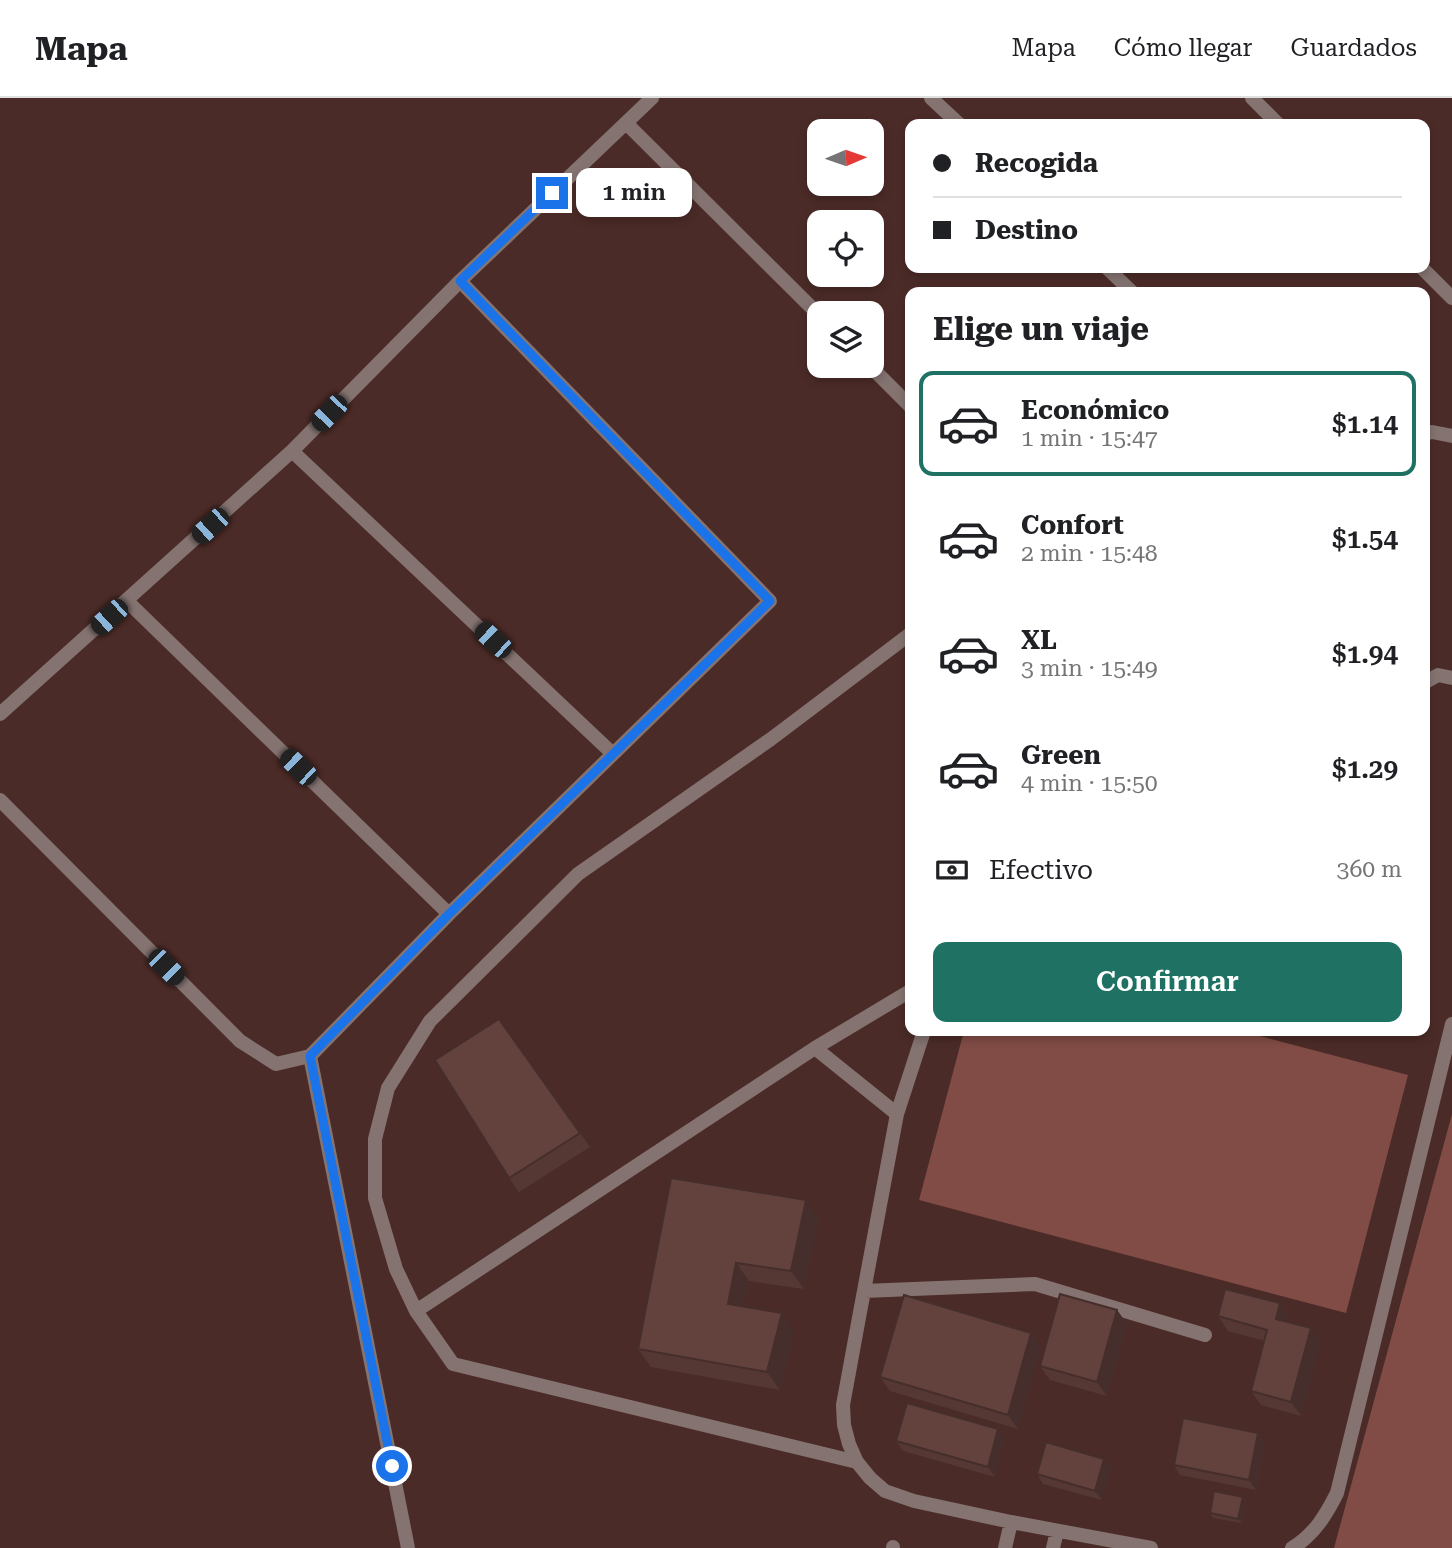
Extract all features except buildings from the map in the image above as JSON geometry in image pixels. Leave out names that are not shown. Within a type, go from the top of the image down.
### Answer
[{"type":"street","points":[[0,714],[292,451],[460,281],[652,98]]},
{"type":"street","points":[[932,98],[953,119]]},
{"type":"street","points":[[1252,98],[1273,119]]},
{"type":"street","points":[[626,123],[807,303]]},
{"type":"street","points":[[1112,273],[1127,287]]},
{"type":"street","points":[[1427,273],[1452,298]]},
{"type":"street","points":[[0,800],[240,1041],[276,1065],[310,1056],[449,914],[770,601],[460,281]]},
{"type":"street","points":[[882,378],[905,401]]},
{"type":"street","points":[[1430,432],[1452,436]]},
{"type":"street","points":[[292,451],[613,754]]},
{"type":"street","points":[[128,601],[449,914]]},
{"type":"street","points":[[857,1462],[453,1364],[416,1311],[396,1269],[375,1198],[375,1139],[388,1088],[430,1021],[578,874],[771,738],[905,638]]},
{"type":"street","points":[[1430,679],[1438,674],[1452,678]]},
{"type":"street","points":[[416,1311],[815,1048],[905,994]]},
{"type":"street","points":[[1292,1548],[1314,1531],[1337,1493],[1452,1024]]},
{"type":"street","points":[[922,1036],[897,1114],[843,1405],[846,1435],[857,1462],[885,1491],[914,1500],[1011,1522],[1151,1548]]},
{"type":"street","points":[[815,1048],[897,1114]]},
{"type":"street","points":[[310,1056],[408,1548]]},
{"type":"street","points":[[864,1291],[1035,1284],[1205,1335]]},
{"type":"street","points":[[1005,1548],[1011,1522]]},
{"type":"street","points":[[1053,1548],[1057,1531]]},
{"type":"shaded area","points":[[963,1036],[1260,1036],[1408,1075],[1346,1313],[919,1200]]},
{"type":"shaded area","points":[[1452,1114],[1452,1548],[1334,1548]]},
{"type":"route","points":[[392,1466],[310,1056],[449,914],[770,601],[460,281],[552,193]]}]
